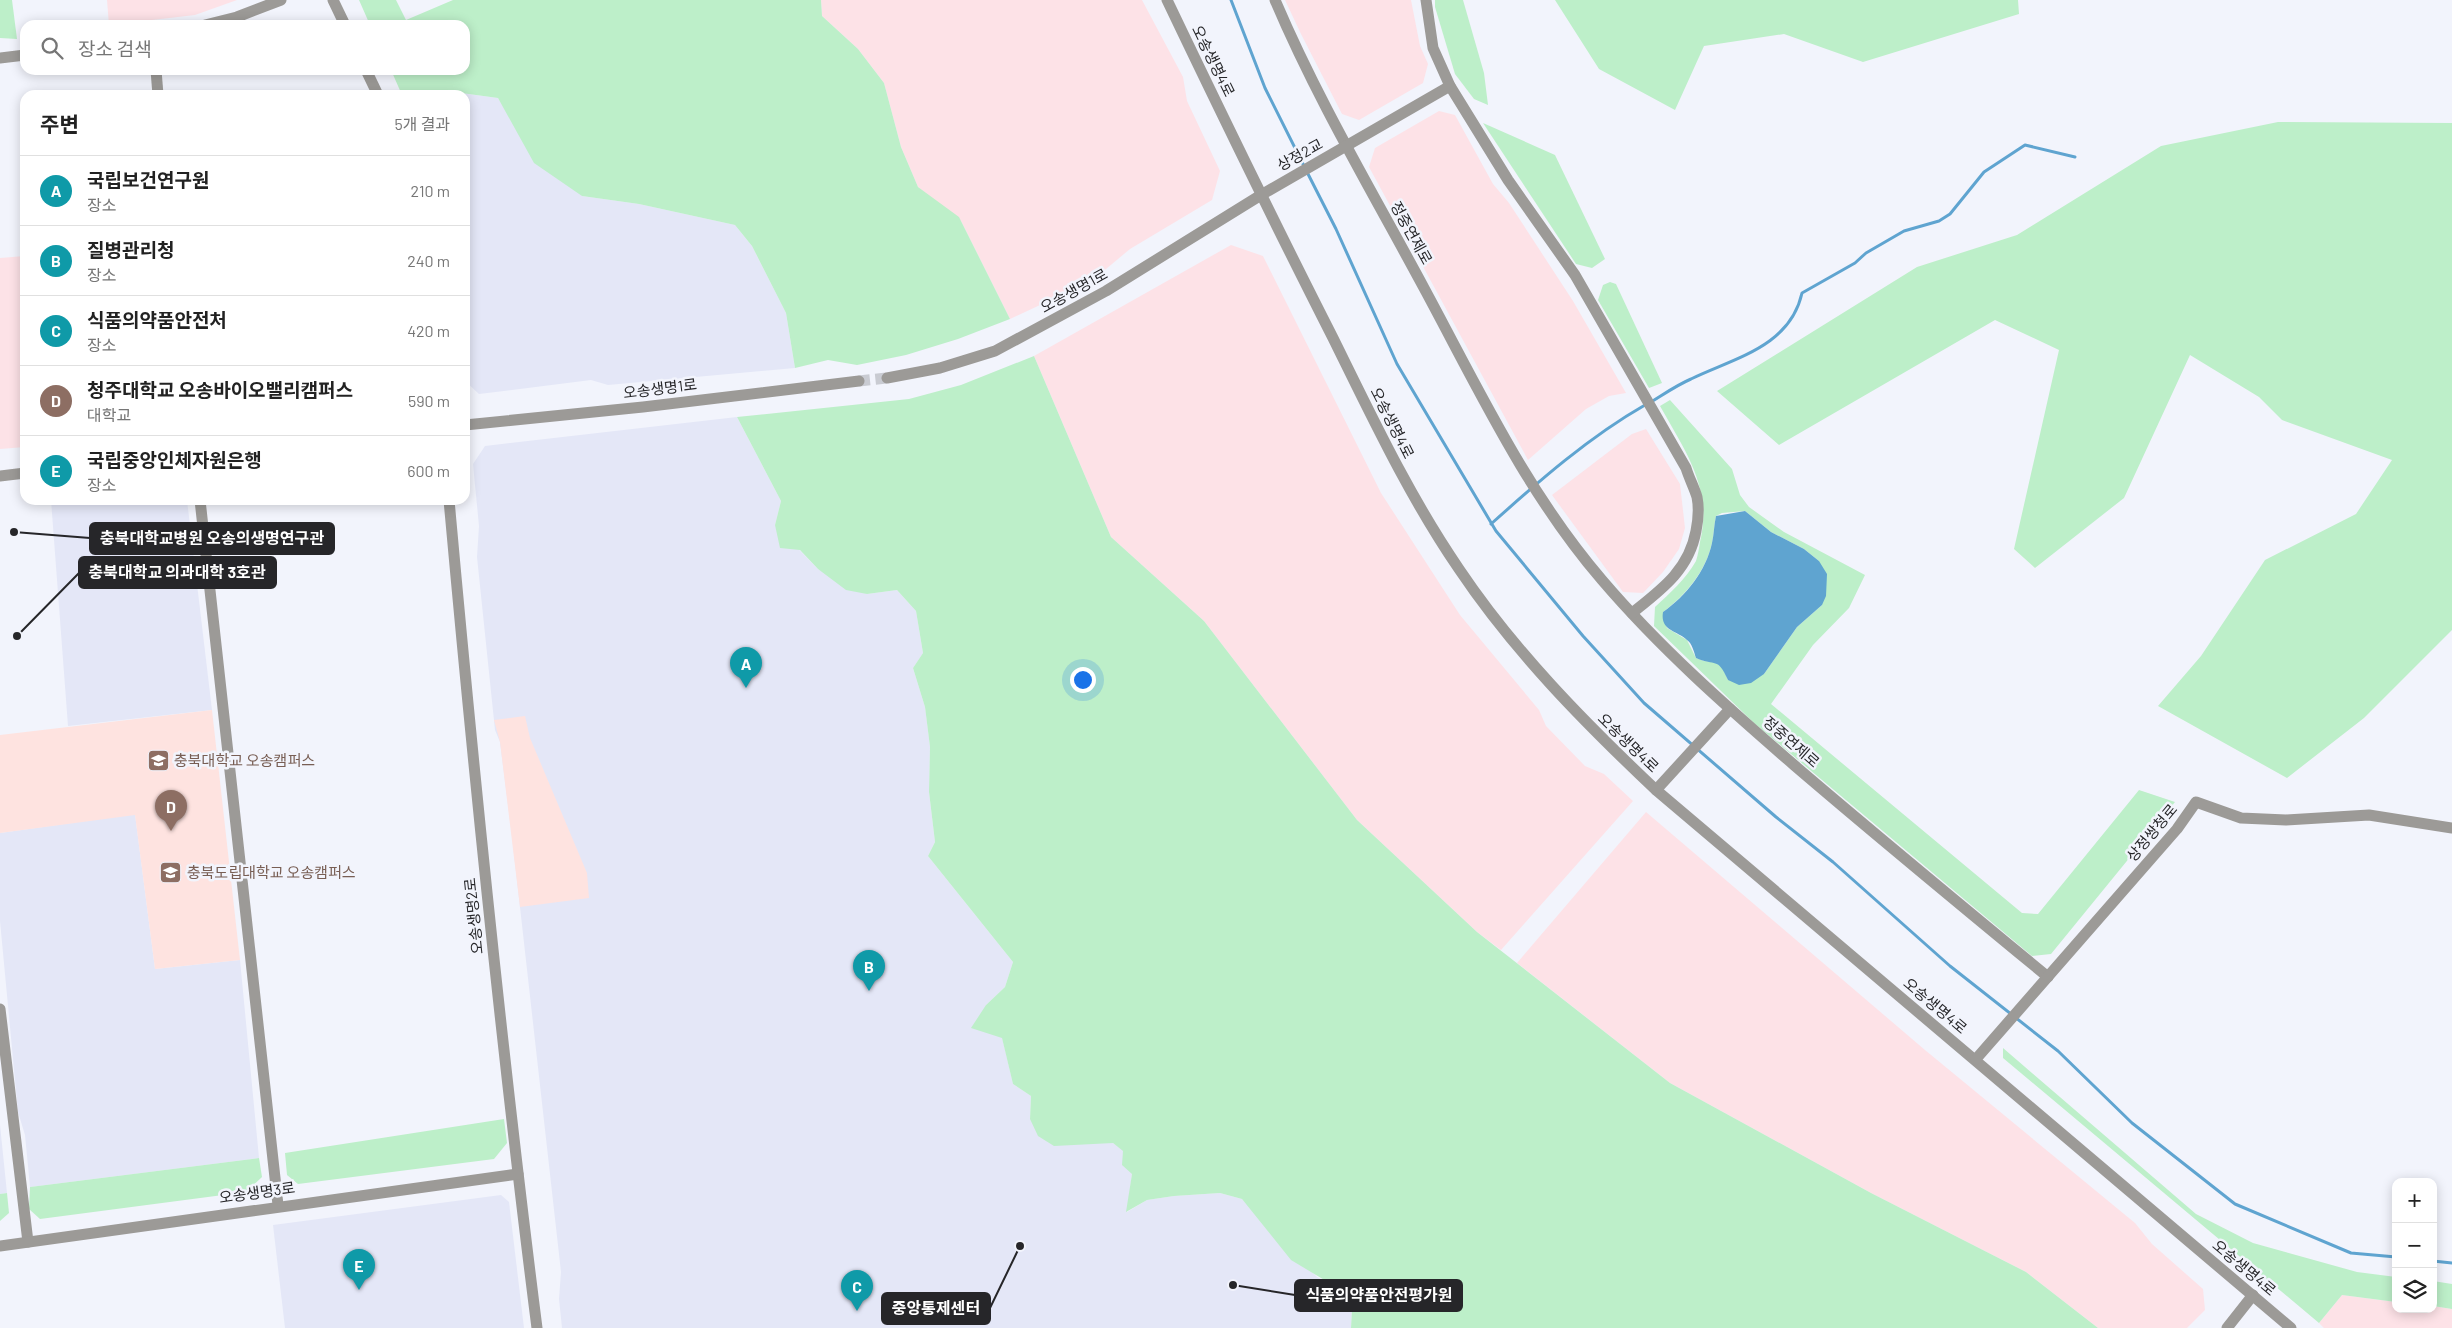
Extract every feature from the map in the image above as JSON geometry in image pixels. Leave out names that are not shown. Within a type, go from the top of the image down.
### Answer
[{"type":"street","points":[[225,20],[281,0]]},
{"type":"street","points":[[333,0],[343,20]]},
{"type":"street","name":"오송생명4로","points":[[1167,0],[1261,195],[1411,494],[1459,570],[1510,638],[1585,723],[2291,1328]]},
{"type":"street","name":"정중연제로","points":[[1275,0],[1343,149],[1512,452],[1554,519],[1600,579],[1727,712],[2048,977]]},
{"type":"street","points":[[1426,0],[1433,48],[1450,86],[1508,180],[1575,275],[1686,468],[1697,498],[1698,522],[1694,544],[1684,566],[1668,584],[1632,613]]},
{"type":"street","points":[[0,58],[20,56]]},
{"type":"street","points":[[156,75],[158,90]]},
{"type":"street","points":[[368,75],[376,90]]},
{"type":"street","name":"상정2교","points":[[1261,195],[1450,86]]},
{"type":"street","name":"오송생명1로","points":[[886,378],[940,368],[996,351],[1106,291],[1261,195]]},
{"type":"street","name":"오송생명1로","points":[[470,424],[642,407],[859,381]]},
{"type":"street","points":[[0,476],[20,474]]},
{"type":"street","points":[[201,505],[278,1205]]},
{"type":"street","name":"오송생명2로","points":[[449,505],[475,786],[537,1328]]},
{"type":"street","points":[[1660,786],[1727,712]]},
{"type":"street","name":"상정쌍청로","points":[[1976,1060],[2177,829],[2196,802],[2240,818],[2286,820],[2369,815],[2452,828]]},
{"type":"street","points":[[0,1009],[28,1242]]},
{"type":"street","name":"오송생명3로","points":[[0,1246],[278,1205],[518,1174]]},
{"type":"street","points":[[2227,1328],[2254,1296]]},
{"type":"shaded area","points":[[107,0],[237,0],[195,15],[152,20],[109,20]]},
{"type":"shaded area","points":[[821,0],[1142,0],[1183,77],[1187,101],[1220,171],[1212,200],[1130,249],[1106,269],[1070,291],[1010,319],[961,221],[918,187],[901,147],[884,83],[858,49],[822,16]]},
{"type":"shaded area","points":[[1285,0],[1411,0],[1420,46],[1428,64],[1423,83],[1359,120],[1342,114]]},
{"type":"shaded area","points":[[470,94],[498,98],[508,114],[582,196],[639,204],[735,225],[752,246],[786,313],[795,368],[608,385],[591,380],[479,394],[470,386]]},
{"type":"shaded area","points":[[1439,111],[1455,115],[1493,184],[1509,203],[1573,301],[1626,393],[1609,396],[1586,409],[1528,460],[1369,167],[1375,148]]},
{"type":"shaded area","points":[[1231,245],[1263,256],[1381,493],[1460,615],[1539,710],[1546,726],[1585,766],[1604,774],[1633,801],[1501,950],[1477,932],[1357,820],[1204,621],[1111,537],[1034,356]]},
{"type":"shaded area","points":[[20,256],[20,447],[0,449],[0,258]]},
{"type":"shaded area","points":[[737,417],[781,501],[775,525],[818,569],[867,594],[897,590],[916,611],[923,653],[913,668],[925,707],[930,747],[929,792],[935,842],[928,856],[1013,962],[1005,987],[986,1005],[1002,1037],[1013,1084],[1031,1096],[1030,1119],[1096,1142],[1113,1143],[1124,1151],[1132,1174],[1127,1212],[1147,1200],[1174,1196],[1220,1193],[1242,1199],[1317,1277],[1341,1290],[1352,1309],[1351,1328],[562,1328],[559,1299],[561,1272],[512,836],[500,742],[495,730],[477,557],[479,526],[473,464],[485,446]]},
{"type":"shaded area","points":[[1646,429],[1680,484],[1685,528],[1679,549],[1663,572],[1643,593],[1623,592],[1552,495],[1632,434]]},
{"type":"shaded area","points":[[51,505],[188,505],[212,710],[68,726]]},
{"type":"shaded area","points":[[212,710],[240,960],[155,969],[135,815],[0,833],[0,735]]},
{"type":"shaded area","points":[[525,716],[530,738],[587,873],[589,898],[520,907],[500,742],[494,720]]},
{"type":"shaded area","points":[[1646,812],[1925,1050],[2135,1223],[2152,1244],[2203,1289],[2205,1310],[2187,1328],[2098,1328],[2026,1272],[1871,1193],[1670,1083],[1517,963]]},
{"type":"shaded area","points":[[135,814],[155,969],[240,960],[259,1158],[30,1187],[25,1135],[18,1112],[0,921],[0,833]]},
{"type":"shaded area","points":[[0,1125],[7,1193],[0,1194]]},
{"type":"shaded area","points":[[501,1195],[509,1202],[524,1328],[285,1328],[273,1225]]},
{"type":"shaded area","points":[[2342,1295],[2392,1301],[2392,1313],[2437,1313],[2437,1307],[2452,1309],[2452,1328],[2324,1328],[2319,1323]]},
{"type":"green space","points":[[0,0],[12,0],[17,39],[0,38]]},
{"type":"green space","points":[[359,0],[396,0],[406,20],[368,20]]},
{"type":"green space","points":[[453,0],[821,0],[822,16],[858,49],[884,83],[901,147],[918,187],[959,217],[1010,319],[958,339],[906,355],[857,365],[828,360],[795,368],[786,313],[752,246],[735,225],[639,204],[582,196],[534,163],[498,98],[470,94],[470,90],[400,90],[393,75],[470,75],[470,20],[406,20]]},
{"type":"green space","points":[[1435,0],[1463,0],[1484,73],[1488,105],[1474,99],[1455,74],[1435,7]]},
{"type":"green space","points":[[1555,0],[2018,0],[2019,14],[1863,62],[1784,34],[1704,46],[1675,110],[1599,69]]},
{"type":"green space","points":[[2278,122],[2452,123],[2452,630],[2364,718],[2287,778],[2158,706],[2201,656],[2265,560],[2356,514],[2392,460],[2282,420],[2259,397],[2190,355],[2124,498],[2035,568],[2014,549],[2059,350],[1995,320],[1779,445],[1717,391],[1917,267],[2017,235],[2161,146]]},
{"type":"green space","points":[[1483,123],[1555,155],[1605,259],[1592,268],[1576,264]]},
{"type":"green space","points":[[1610,282],[1616,284],[1662,383],[1649,388],[1598,300],[1603,285]]},
{"type":"green space","points":[[1034,356],[1111,537],[1204,621],[1357,820],[1477,932],[1670,1083],[1871,1193],[2026,1272],[2098,1328],[1351,1328],[1352,1309],[1341,1290],[1291,1260],[1242,1199],[1220,1193],[1174,1196],[1147,1200],[1126,1212],[1132,1174],[1122,1165],[1123,1151],[1113,1143],[1054,1146],[1038,1136],[1030,1119],[1031,1096],[1013,1084],[1002,1038],[971,1028],[986,1005],[1005,987],[1013,962],[928,856],[935,842],[929,792],[930,747],[925,707],[913,668],[923,653],[916,611],[897,590],[867,594],[846,590],[818,569],[800,550],[780,548],[775,525],[781,501],[737,417],[909,399],[961,385]]},
{"type":"green space","points":[[1670,400],[1732,469],[1740,495],[1749,507],[1784,532],[1865,575],[1849,608],[1813,645],[1771,704],[2022,913],[2038,914],[2139,790],[2175,802],[2051,954],[2032,956],[1754,723],[1654,626],[1655,607],[1683,580],[1696,561],[1703,522],[1703,504],[1700,487],[1687,455],[1660,406]],"holes":[[[1745,511],[1771,532],[1804,549],[1819,561],[1822,605],[1797,627],[1764,674],[1728,680],[1722,667],[1716,662],[1696,658],[1687,640],[1667,628],[1663,612],[1687,591],[1700,573],[1713,540],[1716,516],[1722,513]]]},
{"type":"green space","points":[[2003,1048],[2196,1214],[2253,1243],[2357,1272],[2392,1276],[2392,1301],[2342,1295],[2319,1323],[2003,1058]]},
{"type":"green space","points":[[504,1119],[507,1143],[494,1159],[298,1184],[287,1175],[285,1153]]},
{"type":"green space","points":[[259,1158],[262,1177],[246,1192],[40,1219],[29,1209],[30,1187]]},
{"type":"green space","points":[[7,1193],[9,1213],[0,1221],[0,1194]]},
{"type":"green space","points":[[2437,1282],[2452,1284],[2452,1309],[2437,1307]]},
{"type":"water","points":[[1745,511],[1771,532],[1804,549],[1819,561],[1827,574],[1826,596],[1822,605],[1797,627],[1764,674],[1751,683],[1739,685],[1728,680],[1721,668],[1715,663],[1696,658],[1689,641],[1666,627],[1663,612],[1687,591],[1700,573],[1712,543],[1716,516]]},
{"type":"waterway","points":[[1231,0],[1265,88],[1304,166]]},
{"type":"waterway","points":[[1651,402],[1681,384],[1742,357],[1773,338],[1786,326],[1796,311],[1802,293],[1855,263],[1866,253],[1904,231],[1939,221],[1950,214],[1984,172],[2025,145],[2075,157]]},
{"type":"waterway","points":[[1307,172],[1336,229],[1397,364],[1496,531],[1583,636],[1644,703],[1776,817],[1833,862],[1950,966],[2058,1051],[2132,1123],[2235,1204],[2351,1253],[2392,1257]]},
{"type":"waterway","points":[[1491,524],[1584,445],[1645,405]]},
{"type":"waterway","points":[[2437,1261],[2452,1263]]},
{"type":"tunnel","points":[[859,381],[887,378]]},
{"type":"place","name":"충북대학교병원 오송의생명연구관","points":[[14,532]]},
{"type":"place","name":"충북대학교 의과대학 3호관","points":[[17,636]]},
{"type":"place","name":"국립보건연구원","points":[[746,688]]},
{"type":"place","name":"충북대학교 오송캠퍼스","points":[[158,761]]},
{"type":"place","name":"청주대학교 오송바이오밸리캠퍼스","points":[[171,831]]},
{"type":"place","name":"충북도립대학교 오송캠퍼스","points":[[171,873]]},
{"type":"place","name":"질병관리청","points":[[869,991]]},
{"type":"place","name":"중앙통제센터","points":[[1020,1246]]},
{"type":"place","name":"식품의약품안전평가원","points":[[1233,1285]]},
{"type":"place","name":"국립중앙인체자원은행","points":[[359,1290]]},
{"type":"place","name":"식품의약품안전처","points":[[857,1311]]}]
